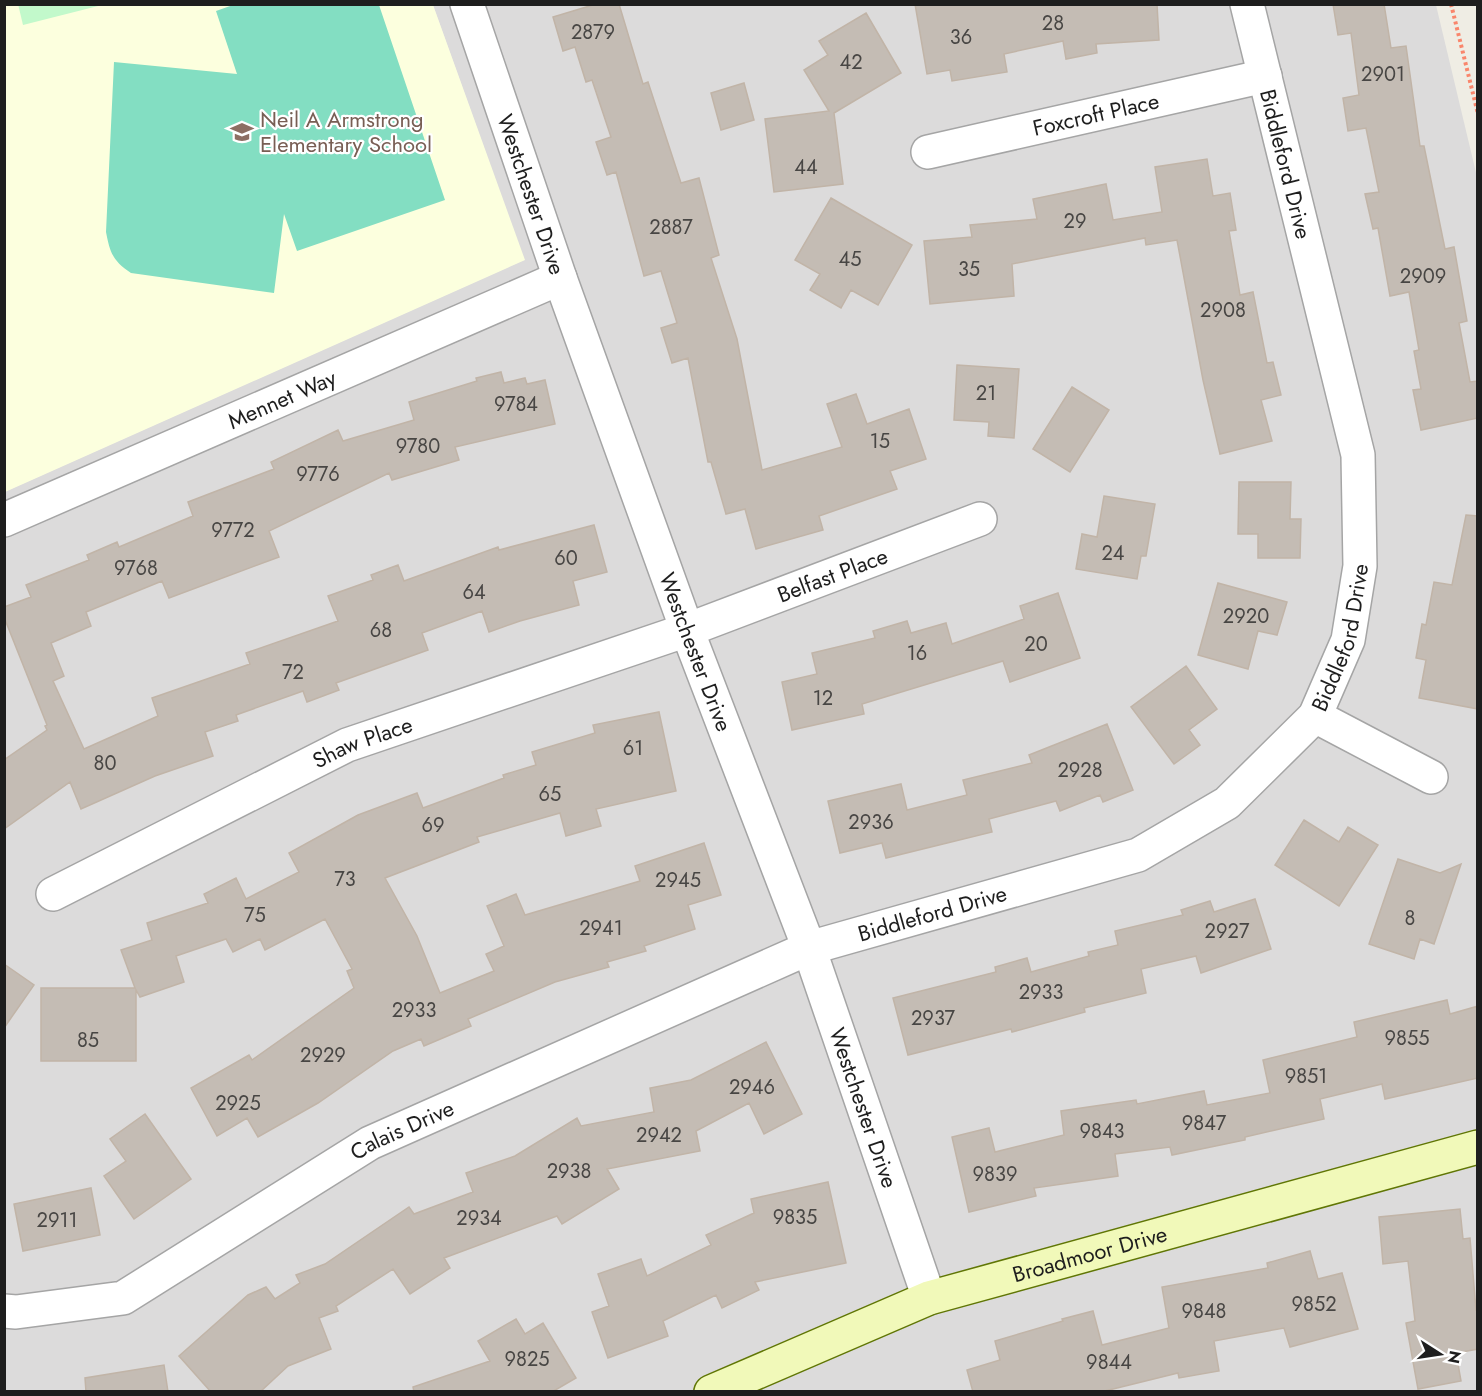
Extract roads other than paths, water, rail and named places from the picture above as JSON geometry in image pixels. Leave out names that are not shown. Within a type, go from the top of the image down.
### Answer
[{"type":"street","name":"Westchester Drive","points":[[467,4],[560,278],[687,630],[809,948],[928,1298]]},
{"type":"street","name":"Biddleford Drive","points":[[809,948],[1138,855],[1227,802],[1315,717],[1348,640],[1360,566],[1358,455],[1247,4]]},
{"type":"street","name":"Foxcroft Place","points":[[928,152],[1264,76]]},
{"type":"street","name":"Mennet Way","points":[[4,520],[560,278]]},
{"type":"street","name":"Belfast Place","points":[[687,630],[980,519]]},
{"type":"street","name":"Shaw Place","points":[[53,894],[347,745],[687,630]]},
{"type":"street","points":[[1315,717],[1431,777]]},
{"type":"street","name":"Calais Drive","points":[[4,1311],[16,1312],[123,1298],[370,1143],[809,948]]},
{"type":"street","name":"Broadmoor Drive","points":[[711,1392],[928,1298],[1478,1147]]},
{"type":"place","name":"Neil A Armstrong Elementary School","points":[[242,132]]}]
